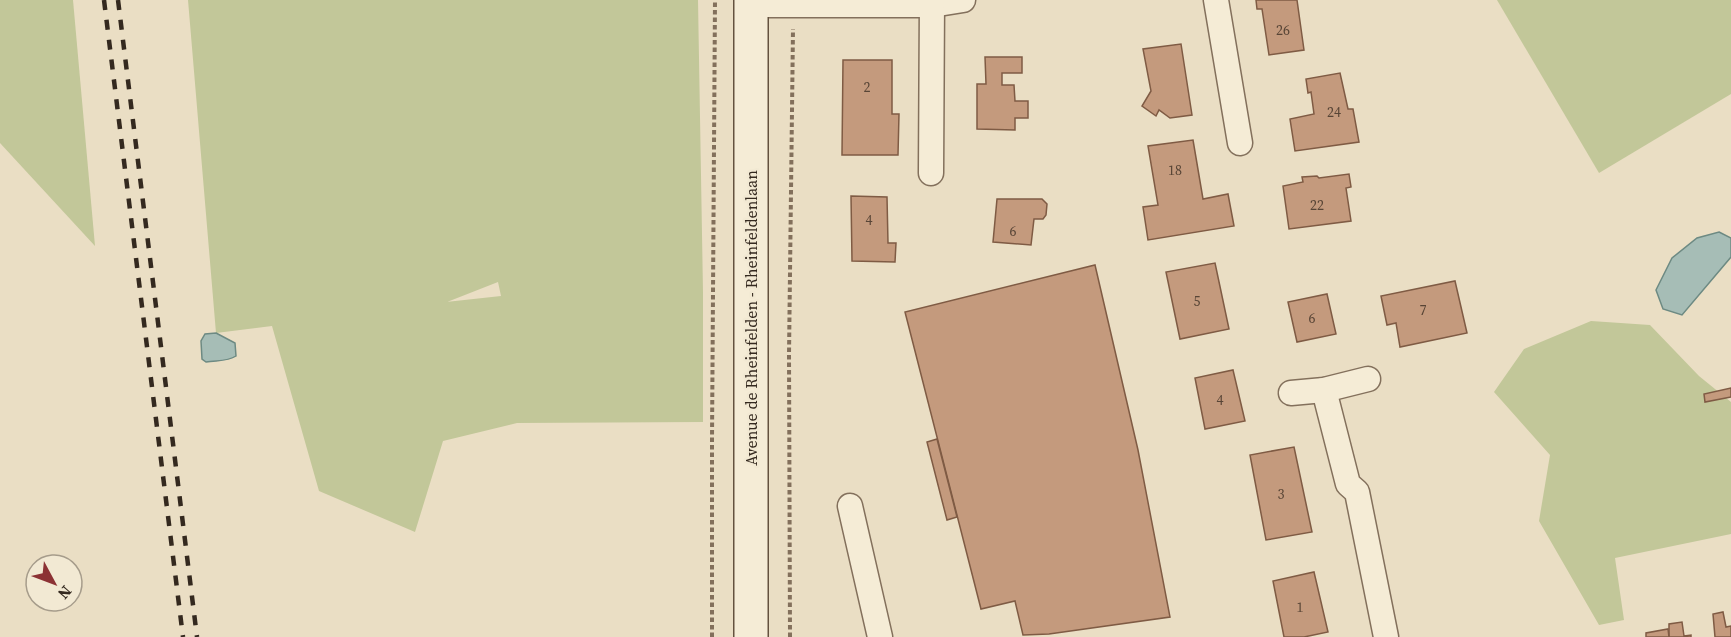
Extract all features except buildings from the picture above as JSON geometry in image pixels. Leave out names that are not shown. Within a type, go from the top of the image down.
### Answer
[{"type":"main road","name":"Avenue de Rheinfelden - Rheinfeldenlaan","points":[[750,2],[752,637]]},
{"type":"street","points":[[750,2],[793,6],[932,3],[963,0]]},
{"type":"street","points":[[1216,0],[1240,143]]},
{"type":"street","points":[[931,173],[932,3]]},
{"type":"street","points":[[1292,393],[1324,390],[1368,379]]},
{"type":"street","points":[[1324,390],[1348,484],[1358,492],[1386,637]]},
{"type":"street","points":[[850,506],[880,637]]},
{"type":"path","points":[[712,637],[716,0]]},
{"type":"path","points":[[790,637],[789,354],[793,6]]},
{"type":"green space","points":[[0,0],[73,0],[95,246],[0,143]]},
{"type":"green space","points":[[188,0],[698,0],[703,422],[517,423],[443,441],[415,532],[319,491],[272,326],[216,333]],"holes":[[[498,282],[501,296],[447,302]]]},
{"type":"green space","points":[[1497,0],[1731,0],[1731,94],[1599,173]]},
{"type":"green space","points":[[1591,321],[1650,325],[1699,376],[1731,402],[1731,534],[1615,558],[1624,620],[1599,625],[1539,521],[1550,455],[1494,392],[1524,349]]},
{"type":"water","points":[[1719,232],[1731,238],[1731,257],[1682,315],[1663,309],[1656,290],[1672,258],[1697,238]]},
{"type":"water","points":[[216,333],[235,343],[236,356],[206,362],[202,359],[201,341],[205,334]]},
{"type":"railway","points":[[104,0],[183,637]]},
{"type":"railway","points":[[118,0],[197,637]]}]
